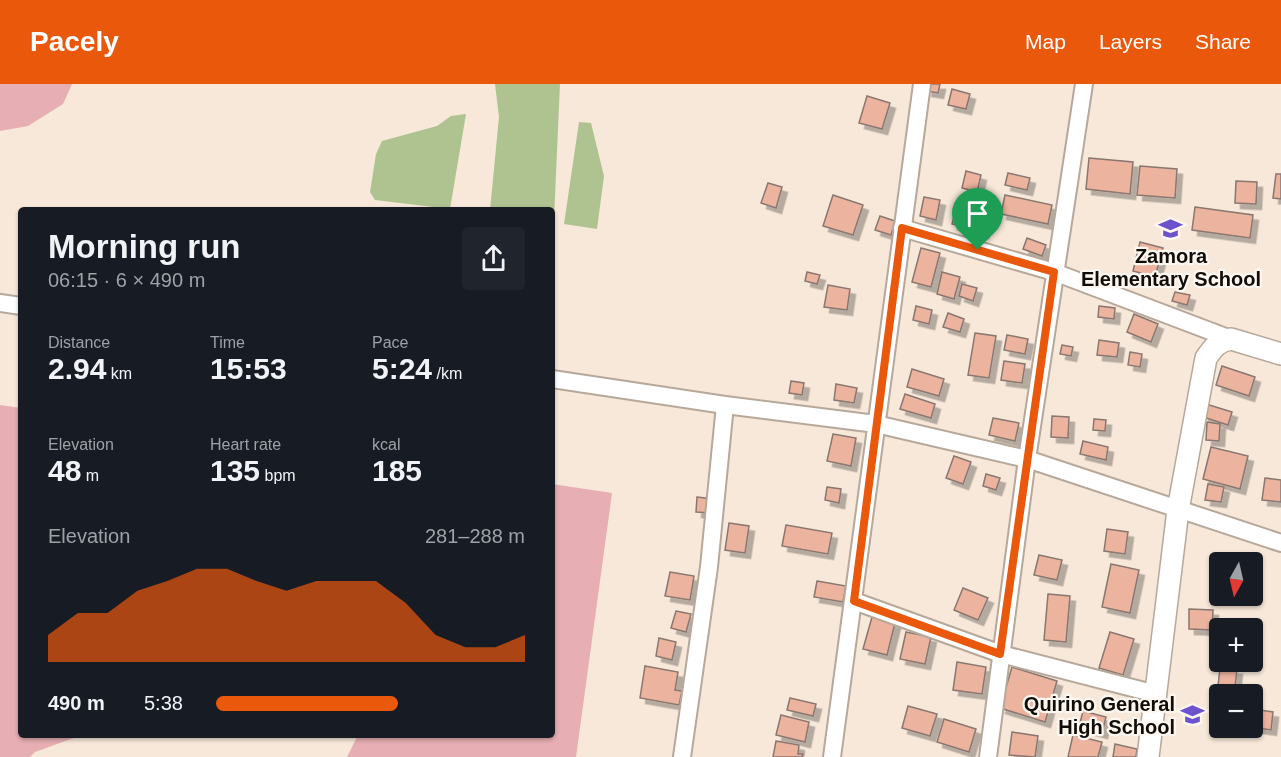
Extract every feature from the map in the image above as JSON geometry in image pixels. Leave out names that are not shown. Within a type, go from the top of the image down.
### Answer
[{"type":"main road","points":[[1148,757],[1178,510],[1206,358],[1214,346],[1231,339],[1281,354]]},
{"type":"street","points":[[832,757],[922,84]]},
{"type":"street","points":[[988,757],[1027,459],[1084,84]]},
{"type":"street","points":[[902,228],[1054,272],[1231,339]]},
{"type":"street","points":[[0,303],[18,306]]},
{"type":"street","points":[[555,379],[724,405],[876,424],[1027,459],[1281,543]]},
{"type":"street","points":[[682,757],[709,567],[724,405]]},
{"type":"street","points":[[854,601],[1000,654],[1156,694]]},
{"type":"shaded area","points":[[0,84],[72,84],[63,104],[28,126],[0,131]]},
{"type":"shaded area","points":[[495,84],[560,84],[555,207],[490,207],[499,117]]},
{"type":"shaded area","points":[[466,114],[450,207],[375,200],[370,192],[376,154],[382,141],[437,126],[451,116]]},
{"type":"shaded area","points":[[579,122],[591,123],[604,176],[597,229],[564,224]]},
{"type":"shaded area","points":[[0,405],[18,408],[18,738],[74,738],[35,752],[30,757],[0,757]]},
{"type":"shaded area","points":[[555,484],[612,493],[576,757],[347,757],[356,738],[555,738]]},
{"type":"building","points":[[928,84],[940,84],[938,93],[926,91]]},
{"type":"building","points":[[952,89],[970,94],[966,109],[948,105]]},
{"type":"building","points":[[867,96],[890,103],[882,129],[859,123]]},
{"type":"building","points":[[1089,158],[1133,162],[1130,194],[1086,189]]},
{"type":"building","points":[[1140,166],[1177,169],[1175,198],[1137,195]]},
{"type":"building","points":[[966,171],[981,175],[977,192],[962,188]]},
{"type":"building","points":[[1008,173],[1030,178],[1027,190],[1005,185]]},
{"type":"building","points":[[1276,174],[1281,174],[1281,199],[1273,198]]},
{"type":"building","points":[[1236,181],[1257,182],[1256,204],[1235,203]]},
{"type":"building","points":[[768,183],[782,187],[776,208],[761,203]]},
{"type":"building","points":[[833,195],[863,205],[853,235],[823,226]]},
{"type":"building","points":[[1005,195],[1052,205],[1048,224],[1001,214]]},
{"type":"building","points":[[924,197],[940,200],[936,220],[920,216]]},
{"type":"building","points":[[957,206],[968,209],[964,227],[952,224]]},
{"type":"building","points":[[1195,207],[1253,215],[1250,238],[1192,230]]},
{"type":"building","points":[[974,214],[987,218],[983,233],[970,230]]},
{"type":"building","points":[[880,216],[895,221],[891,235],[875,230]]},
{"type":"building","points":[[1027,238],[1046,245],[1042,256],[1023,249]]},
{"type":"building","points":[[1140,242],[1163,248],[1155,277],[1133,271]]},
{"type":"building","points":[[921,248],[940,253],[931,287],[912,282]]},
{"type":"building","points":[[807,272],[820,275],[817,284],[805,281]]},
{"type":"building","points":[[942,272],[960,277],[954,299],[937,294]]},
{"type":"building","points":[[962,284],[977,288],[973,301],[959,296]]},
{"type":"building","points":[[828,285],[850,289],[847,310],[824,307]]},
{"type":"building","points":[[1175,292],[1190,295],[1187,305],[1172,301]]},
{"type":"building","points":[[916,306],[932,310],[929,324],[913,320]]},
{"type":"building","points":[[1099,306],[1115,308],[1114,319],[1098,317]]},
{"type":"building","points":[[948,313],[964,319],[960,332],[943,327]]},
{"type":"building","points":[[1134,314],[1158,324],[1151,342],[1127,332]]},
{"type":"building","points":[[975,333],[996,336],[989,378],[968,375]]},
{"type":"building","points":[[1007,335],[1028,339],[1025,354],[1004,350]]},
{"type":"building","points":[[1099,340],[1119,343],[1117,357],[1097,355]]},
{"type":"building","points":[[1062,345],[1073,347],[1071,356],[1060,354]]},
{"type":"building","points":[[1130,352],[1142,354],[1140,367],[1128,365]]},
{"type":"building","points":[[1004,361],[1025,364],[1022,383],[1001,380]]},
{"type":"building","points":[[1222,366],[1255,377],[1249,396],[1216,385]]},
{"type":"building","points":[[912,369],[944,379],[939,396],[907,387]]},
{"type":"building","points":[[791,381],[804,383],[802,395],[789,393]]},
{"type":"building","points":[[836,384],[857,388],[854,403],[834,400]]},
{"type":"building","points":[[905,394],[935,404],[931,418],[900,409]]},
{"type":"building","points":[[1206,404],[1232,412],[1228,425],[1203,417]]},
{"type":"building","points":[[1052,416],[1069,417],[1068,438],[1051,437]]},
{"type":"building","points":[[993,418],[1019,423],[1015,441],[989,435]]},
{"type":"building","points":[[1094,419],[1106,420],[1105,431],[1093,430]]},
{"type":"building","points":[[1207,422],[1220,424],[1219,441],[1206,440]]},
{"type":"building","points":[[833,434],[856,438],[851,466],[827,461]]},
{"type":"building","points":[[1083,441],[1108,447],[1106,460],[1080,454]]},
{"type":"building","points":[[1211,447],[1248,456],[1240,489],[1203,479]]},
{"type":"building","points":[[954,456],[971,462],[963,484],[946,478]]},
{"type":"building","points":[[986,474],[1000,478],[996,490],[983,486]]},
{"type":"building","points":[[1265,478],[1281,480],[1281,502],[1262,500]]},
{"type":"building","points":[[1208,484],[1224,487],[1221,502],[1205,500]]},
{"type":"building","points":[[827,487],[841,489],[839,503],[825,500]]},
{"type":"building","points":[[697,497],[712,499],[711,513],[696,512]]},
{"type":"building","points":[[729,523],[749,526],[745,553],[725,550]]},
{"type":"building","points":[[786,525],[832,533],[828,554],[782,546]]},
{"type":"building","points":[[1107,529],[1128,532],[1125,554],[1104,551]]},
{"type":"building","points":[[1039,555],[1062,560],[1057,580],[1034,575]]},
{"type":"building","points":[[1111,564],[1139,570],[1130,613],[1102,607]]},
{"type":"building","points":[[670,572],[694,576],[690,600],[665,596]]},
{"type":"building","points":[[817,581],[846,586],[843,602],[814,597]]},
{"type":"building","points":[[963,588],[988,598],[978,620],[954,610]]},
{"type":"building","points":[[1048,594],[1070,596],[1066,642],[1044,640]]},
{"type":"building","points":[[1189,609],[1213,610],[1213,618],[1209,618],[1209,630],[1189,629]]},
{"type":"building","points":[[676,611],[691,614],[686,632],[671,628]]},
{"type":"building","points":[[872,617],[895,623],[887,655],[863,649]]},
{"type":"building","points":[[906,632],[931,637],[925,664],[900,659]]},
{"type":"building","points":[[1110,632],[1134,639],[1123,675],[1099,668]]},
{"type":"building","points":[[659,638],[676,642],[672,660],[656,656]]},
{"type":"building","points":[[957,662],[986,667],[982,694],[953,690]]},
{"type":"building","points":[[645,666],[678,672],[675,690],[682,691],[679,705],[640,698]]},
{"type":"building","points":[[1012,667],[1057,681],[1045,722],[1000,708]]},
{"type":"building","points":[[1220,672],[1237,672],[1235,684],[1218,684]]},
{"type":"building","points":[[790,698],[816,704],[813,716],[787,710]]},
{"type":"building","points":[[908,706],[937,714],[930,736],[902,728]]},
{"type":"building","points":[[1083,711],[1106,717],[1102,733],[1079,727]]},
{"type":"building","points":[[1263,711],[1273,712],[1271,730],[1263,729]]},
{"type":"building","points":[[781,715],[809,722],[805,742],[776,735]]},
{"type":"building","points":[[944,719],[976,729],[969,752],[937,742]]},
{"type":"building","points":[[1012,732],[1038,736],[1035,757],[1009,755]]},
{"type":"building","points":[[1073,735],[1102,742],[1098,757],[1068,757]]},
{"type":"building","points":[[776,741],[799,745],[798,754],[803,754],[802,757],[773,757]]},
{"type":"building","points":[[1115,744],[1137,749],[1136,757],[1113,757]]},
{"type":"place","name":"Zamora Elementary School","points":[[1171,229]]},
{"type":"place","name":"Quirino General High School","points":[[1193,715]]},
{"type":"route","points":[[902,228],[978,250],[1054,272],[1000,654],[854,601],[902,228]]}]
